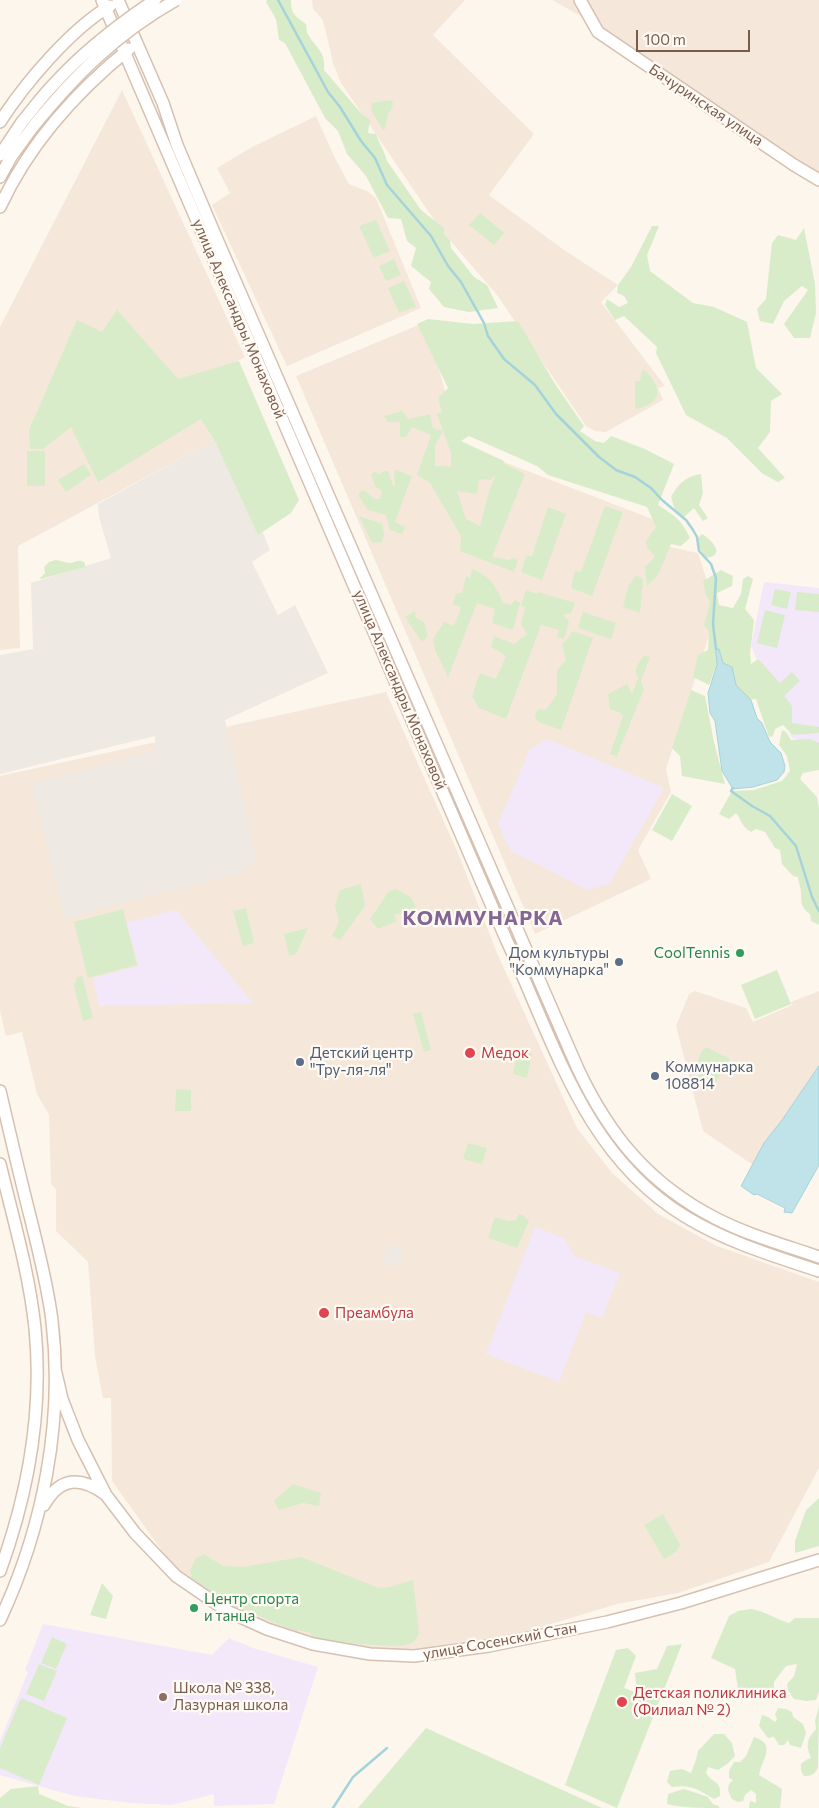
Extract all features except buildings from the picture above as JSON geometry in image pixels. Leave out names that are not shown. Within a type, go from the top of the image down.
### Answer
[{"type":"main road","points":[[0,122],[39,70],[71,37],[104,4],[119,0]]},
{"type":"main road","name":"улица Александры Монаховой","points":[[119,0],[163,103],[177,145],[216,237],[578,1069],[594,1101],[613,1132],[636,1160],[677,1195],[741,1230],[819,1257]]},
{"type":"main road","points":[[0,177],[27,125],[54,83],[80,57],[120,24],[156,0]]},
{"type":"main road","points":[[0,155],[86,66],[124,34],[176,0]]},
{"type":"main road","name":"Бачуринская улица","points":[[580,0],[598,32],[819,180]]},
{"type":"main road","name":"улица Александры Монаховой","points":[[104,4],[506,939],[567,1076],[584,1109],[604,1141],[627,1170],[670,1206],[710,1230],[735,1241],[819,1271]]},
{"type":"main road","points":[[0,207],[17,174],[40,138],[72,103],[136,43]]},
{"type":"main road","points":[[0,1091],[46,1288],[52,1319],[56,1373],[51,1447],[38,1516],[21,1569],[0,1620]]},
{"type":"main road","points":[[0,1164],[27,1276],[37,1352],[35,1408],[28,1470],[21,1506],[0,1571]]},
{"type":"main road","points":[[56,1373],[70,1420],[106,1495]]},
{"type":"main road","points":[[38,1516],[51,1493],[66,1483],[85,1483],[106,1495]]},
{"type":"main road","name":"улица Сосенский Стан","points":[[106,1495],[135,1533],[176,1576],[227,1612],[267,1630],[303,1641],[370,1654],[414,1656],[441,1653],[489,1646],[563,1631],[680,1603],[819,1560]]},
{"type":"shaded area","points":[[312,0],[465,0],[433,35],[534,134],[489,195],[564,250],[618,285],[601,302],[665,386],[658,388],[663,400],[606,432],[595,431],[586,426],[497,295],[441,230],[341,83],[333,63],[322,19],[313,9]]},
{"type":"shaded area","points":[[552,0],[819,0],[819,179],[579,15]]},
{"type":"shaded area","points":[[122,90],[245,357],[204,380],[224,435],[18,546],[20,648],[0,650],[0,327]]},
{"type":"shaded area","points":[[316,116],[349,184],[367,191],[376,198],[421,308],[287,366],[212,205],[230,193],[217,168],[252,147]]},
{"type":"shaded area","points":[[426,322],[460,445],[655,520],[670,547],[698,553],[717,611],[666,769],[671,792],[638,850],[651,879],[535,934],[296,376]]},
{"type":"shaded area","points":[[223,435],[270,550],[252,562],[278,615],[295,605],[328,673],[225,720],[257,861],[243,866],[244,872],[65,918],[32,784],[156,751],[155,736],[0,774],[0,655],[33,649],[31,583],[111,558],[99,517],[98,504]]},
{"type":"shaded area","points":[[764,582],[819,588],[819,748],[792,738],[751,646]]},
{"type":"shaded area","points":[[386,692],[458,853],[497,953],[577,1128],[612,1173],[658,1214],[717,1246],[819,1282],[819,1468],[769,1562],[678,1593],[617,1604],[515,1635],[463,1646],[394,1650],[357,1649],[311,1641],[229,1608],[198,1586],[170,1562],[112,1481],[111,1398],[103,1398],[95,1356],[88,1262],[56,1231],[56,1189],[51,1184],[49,1115],[37,1094],[22,1032],[6,1036],[0,1011],[0,776]]},
{"type":"shaded area","points":[[547,739],[664,788],[610,883],[588,890],[511,851],[498,824],[530,749]]},
{"type":"shaded area","points":[[176,910],[253,1003],[99,1006],[93,978],[139,966],[126,923]]},
{"type":"shaded area","points":[[695,991],[746,1008],[753,1022],[792,1005],[791,1002],[819,991],[819,1066],[764,1143],[753,1165],[703,1131],[676,1026],[689,994]]},
{"type":"shaded area","points":[[535,1227],[565,1239],[574,1256],[620,1273],[602,1318],[586,1312],[559,1382],[486,1354]]},
{"type":"shaded area","points":[[389,1244],[404,1250],[397,1268],[382,1262]]},
{"type":"shaded area","name":"Школа № 338, Лазурная школа","points":[[43,1624],[212,1655],[229,1638],[253,1648],[318,1667],[274,1804],[214,1806],[214,1794],[172,1805],[131,1803],[74,1796],[0,1775],[0,1741],[28,1672],[25,1670]]},
{"type":"green space","points":[[267,0],[291,0],[293,12],[296,17],[306,24],[308,35],[324,59],[324,70],[361,113],[370,120],[368,133],[376,134],[387,161],[421,210],[444,228],[444,234],[450,240],[451,248],[474,277],[487,285],[498,308],[469,312],[444,307],[429,289],[431,282],[411,266],[416,248],[407,241],[401,219],[388,218],[366,176],[347,154],[338,131],[325,118],[285,43],[279,40],[276,19],[266,2]]},
{"type":"green space","points":[[391,100],[393,103],[392,108],[383,130],[372,112],[371,103]]},
{"type":"green space","points":[[480,213],[504,233],[494,245],[469,225]]},
{"type":"green space","points":[[376,220],[390,251],[374,258],[359,226]]},
{"type":"green space","points":[[652,226],[659,226],[647,255],[650,271],[693,303],[714,307],[747,322],[756,368],[782,394],[771,401],[770,432],[758,448],[785,478],[778,482],[763,474],[727,438],[686,415],[656,353],[657,347],[624,316],[615,320],[605,305],[607,299],[619,307],[628,303],[624,296],[617,293],[618,285],[631,267]]},
{"type":"green space","points":[[804,228],[815,284],[816,313],[810,338],[794,338],[784,324],[808,290],[802,286],[784,301],[773,324],[760,321],[757,309],[766,299],[772,243],[778,235],[796,240]]},
{"type":"green space","points":[[394,259],[401,275],[386,281],[379,266]]},
{"type":"green space","points":[[404,281],[416,307],[399,313],[388,288]]},
{"type":"green space","points":[[117,310],[178,379],[239,361],[299,500],[291,513],[258,535],[216,443],[201,419],[98,482],[71,427],[43,449],[30,449],[29,430],[77,320],[102,332]]},
{"type":"green space","points":[[428,319],[473,324],[518,321],[555,384],[584,426],[580,431],[595,441],[604,443],[611,436],[645,449],[674,464],[658,505],[677,518],[684,526],[690,538],[681,546],[671,544],[658,575],[647,586],[645,567],[655,557],[647,547],[646,541],[656,527],[647,507],[548,475],[537,466],[469,436],[461,441],[504,461],[503,463],[525,474],[492,557],[518,560],[514,572],[460,551],[461,536],[430,483],[417,475],[431,435],[412,427],[406,437],[400,437],[400,422],[388,422],[384,416],[402,411],[408,419],[430,414],[433,428],[443,431],[435,446],[435,466],[451,466],[451,453],[437,414],[442,412],[438,398],[448,388],[417,324]],"holes":[[[496,475],[490,488],[480,526],[466,519],[457,491],[477,494],[479,479],[490,480]]]},
{"type":"green space","points":[[642,370],[646,371],[651,377],[657,388],[657,393],[656,398],[652,402],[637,409],[635,406],[635,381],[640,381]]},
{"type":"green space","points":[[27,451],[45,451],[45,486],[27,486]]},
{"type":"green space","points":[[84,464],[91,475],[66,492],[58,480]]},
{"type":"green space","points":[[396,470],[412,476],[395,522],[405,527],[402,534],[390,530],[386,515],[368,510],[358,495],[362,490],[374,499],[380,499],[382,491],[375,486],[371,474],[388,471],[393,486],[395,486],[394,473]]},
{"type":"green space","points":[[701,474],[703,493],[699,505],[708,518],[703,521],[694,508],[683,518],[675,510],[671,497],[683,481]]},
{"type":"green space","points":[[605,506],[623,512],[592,596],[571,588],[575,571],[581,572]]},
{"type":"green space","points":[[548,507],[566,514],[542,580],[521,572],[526,556],[532,556]]},
{"type":"green space","points":[[359,516],[382,524],[384,534],[382,542],[372,543]]},
{"type":"green space","points":[[702,534],[716,548],[715,554],[712,557],[705,558],[698,545],[697,539]]},
{"type":"green space","points":[[56,560],[69,563],[81,561],[85,563],[85,567],[41,579],[45,573],[44,567],[49,562]]},
{"type":"green space","points":[[472,569],[483,574],[491,582],[498,591],[503,603],[511,605],[515,600],[520,603],[513,630],[492,623],[495,609],[477,603],[448,677],[435,650],[433,639],[444,622],[454,626],[461,608],[453,604],[456,593],[462,593],[466,576],[470,578]]},
{"type":"green space","points":[[721,570],[733,576],[732,586],[717,593],[719,605],[733,608],[741,594],[743,579],[748,576],[753,579],[745,609],[754,620],[750,654],[751,664],[758,659],[780,683],[792,672],[800,681],[784,696],[792,706],[792,723],[819,727],[819,733],[793,735],[783,725],[775,729],[773,736],[769,737],[756,699],[740,700],[730,666],[717,664],[709,685],[693,677],[698,655],[708,650],[709,631],[704,625],[710,602],[706,595],[703,581]]},
{"type":"green space","points":[[636,575],[643,579],[640,613],[623,607],[628,587]]},
{"type":"green space","points":[[775,589],[791,592],[787,609],[771,605]]},
{"type":"green space","points":[[526,590],[575,603],[571,613],[564,615],[569,622],[564,639],[557,637],[559,630],[541,625],[506,719],[479,708],[472,696],[480,673],[496,679],[506,656],[491,647],[494,636],[514,644],[527,634],[521,624],[525,608],[527,608],[521,606]]},
{"type":"green space","points":[[797,592],[819,594],[819,612],[795,610]]},
{"type":"green space","points":[[765,610],[785,615],[777,648],[757,643]]},
{"type":"green space","points":[[415,611],[416,618],[424,622],[428,636],[422,642],[405,617]]},
{"type":"green space","points":[[583,612],[616,623],[611,639],[578,628]]},
{"type":"green space","points":[[573,631],[593,638],[561,730],[539,722],[535,714],[539,709],[546,710],[557,694],[557,671],[566,660],[562,645]]},
{"type":"green space","points":[[643,656],[650,657],[641,681],[644,689],[617,756],[610,754],[623,716],[619,712],[610,709],[608,694],[627,684],[632,694],[638,678],[635,670]]},
{"type":"green space","points":[[691,690],[705,696],[725,784],[682,776],[680,756],[672,748]]},
{"type":"green space","points":[[782,730],[786,732],[791,740],[810,739],[819,743],[819,770],[803,773],[800,779],[817,797],[819,808],[819,925],[811,921],[810,914],[803,907],[798,877],[793,876],[782,864],[780,850],[775,848],[765,832],[756,829],[751,832],[743,825],[736,813],[729,819],[719,814],[732,791],[754,790],[782,781],[790,771],[787,756],[779,745]]},
{"type":"green space","points":[[672,794],[692,806],[672,841],[652,830]]},
{"type":"green space","points":[[361,884],[365,906],[340,940],[332,936],[339,922],[335,905],[340,890]]},
{"type":"green space","points":[[396,889],[412,898],[416,909],[394,915],[397,921],[378,929],[370,919],[389,891]]},
{"type":"green space","points":[[246,908],[254,943],[243,946],[233,911]]},
{"type":"green space","points":[[123,909],[137,965],[88,978],[74,922]]},
{"type":"green space","points":[[308,928],[296,954],[289,956],[284,934]]},
{"type":"green space","points":[[777,970],[791,1004],[755,1019],[741,985]]},
{"type":"green space","points":[[82,976],[93,1018],[83,1021],[74,986],[77,977]]},
{"type":"green space","points":[[421,1012],[431,1050],[424,1052],[413,1014]]},
{"type":"green space","points":[[706,1047],[730,1059],[711,1090],[701,1085],[698,1070],[698,1060]]},
{"type":"green space","points":[[518,1050],[532,1054],[527,1078],[513,1074]]},
{"type":"green space","points":[[176,1089],[191,1090],[191,1111],[175,1111]]},
{"type":"green space","points":[[468,1143],[487,1148],[482,1164],[463,1159]]},
{"type":"green space","points":[[519,1214],[529,1221],[517,1248],[488,1238],[495,1217],[508,1221],[516,1220]]},
{"type":"green space","points":[[293,1484],[321,1493],[319,1506],[303,1503],[279,1510],[274,1501]]},
{"type":"green space","points":[[819,1498],[819,1546],[795,1553],[795,1541],[806,1510]]},
{"type":"green space","points":[[663,1514],[680,1545],[676,1552],[664,1559],[644,1525]]},
{"type":"green space","points":[[204,1554],[223,1566],[243,1567],[301,1557],[379,1588],[413,1580],[419,1633],[413,1642],[402,1646],[312,1639],[311,1633],[297,1631],[247,1610],[244,1612],[196,1583],[192,1579],[190,1571],[196,1558]]},
{"type":"green space","points":[[102,1583],[113,1596],[106,1619],[90,1615]]},
{"type":"green space","points":[[751,1609],[761,1611],[789,1623],[795,1618],[819,1618],[819,1691],[816,1700],[794,1699],[788,1690],[787,1684],[794,1676],[797,1664],[786,1666],[774,1682],[774,1692],[761,1695],[739,1695],[735,1669],[711,1658],[729,1616],[738,1611]]},
{"type":"green space","points":[[52,1637],[67,1644],[56,1669],[41,1663]]},
{"type":"green space","points":[[682,1644],[617,1808],[565,1785],[616,1650],[628,1648],[636,1656],[624,1688],[635,1692],[635,1673],[657,1669],[667,1646]]},
{"type":"green space","points":[[39,1664],[57,1671],[44,1701],[26,1694]]},
{"type":"green space","points":[[21,1698],[67,1718],[39,1785],[0,1768],[0,1748]]},
{"type":"green space","points":[[819,1706],[818,1767],[813,1774],[804,1776],[801,1771],[801,1764],[811,1758],[808,1743],[810,1736],[816,1729],[815,1721]]},
{"type":"green space","points":[[778,1708],[792,1712],[793,1717],[803,1724],[806,1733],[801,1748],[790,1745],[788,1740],[784,1745],[779,1745],[774,1737],[768,1738],[759,1726],[762,1715],[775,1722],[777,1719],[775,1714]]},
{"type":"green space","points":[[426,1728],[602,1808],[358,1808]]},
{"type":"green space","points":[[714,1734],[724,1734],[732,1743],[735,1756],[718,1770],[708,1767],[706,1773],[720,1788],[720,1796],[714,1799],[690,1787],[672,1787],[667,1782],[670,1771],[682,1769],[691,1773],[698,1751]]},
{"type":"green space","points":[[754,1737],[761,1740],[766,1748],[759,1775],[782,1789],[780,1808],[749,1808],[750,1801],[756,1803],[756,1794],[751,1790],[745,1795],[743,1801],[737,1802],[731,1798],[728,1790],[729,1784],[733,1780],[729,1778],[729,1771],[734,1762],[740,1762],[746,1756]]},
{"type":"green space","points":[[38,1786],[39,1794],[68,1806],[82,1808],[0,1808],[0,1798],[11,1789]]},
{"type":"green space","points":[[684,1789],[708,1797],[719,1808],[685,1807],[667,1804],[668,1794]]},
{"type":"water","points":[[716,649],[719,649],[723,663],[732,667],[736,685],[751,700],[757,718],[762,723],[770,742],[781,753],[785,766],[784,772],[777,780],[753,787],[733,789],[722,771],[715,721],[710,713],[708,693],[717,665]]},
{"type":"water","points":[[819,1066],[819,1165],[792,1213],[784,1212],[785,1208],[757,1194],[754,1195],[741,1186],[764,1143]]},
{"type":"waterway","points":[[278,0],[328,92],[340,107],[361,141],[375,158],[387,185],[431,236],[448,266],[461,282],[484,323],[488,336],[504,359],[535,385],[556,414],[599,457],[616,470],[635,477],[651,488],[686,520],[693,530],[697,537],[699,551],[711,564],[716,578],[713,624],[716,649]]},
{"type":"waterway","points":[[733,788],[731,791],[770,816],[796,846],[812,897],[819,911]]},
{"type":"waterway","points":[[333,1808],[353,1777],[387,1748]]},
{"type":"place","name":"CoolTennis","points":[[740,953]]},
{"type":"place","name":"Дом культуры \"Коммунарка\"","points":[[619,962]]},
{"type":"place","name":"Медок","points":[[470,1053]]},
{"type":"place","name":"Детский центр \"Тру-ля-ля\"","points":[[300,1062]]},
{"type":"place","name":"Коммунарка 108814","points":[[655,1076]]},
{"type":"place","name":"Преамбула","points":[[324,1313]]},
{"type":"place","name":"Центр спорта и танца","points":[[194,1608]]},
{"type":"place","name":"Школа № 338, Лазурная школа","points":[[163,1697]]},
{"type":"place","name":"Детская поликлиника (Филиал № 2)","points":[[622,1702]]},
{"type":"district","name":"КОММУНАРКА","points":[[483,918]]}]
